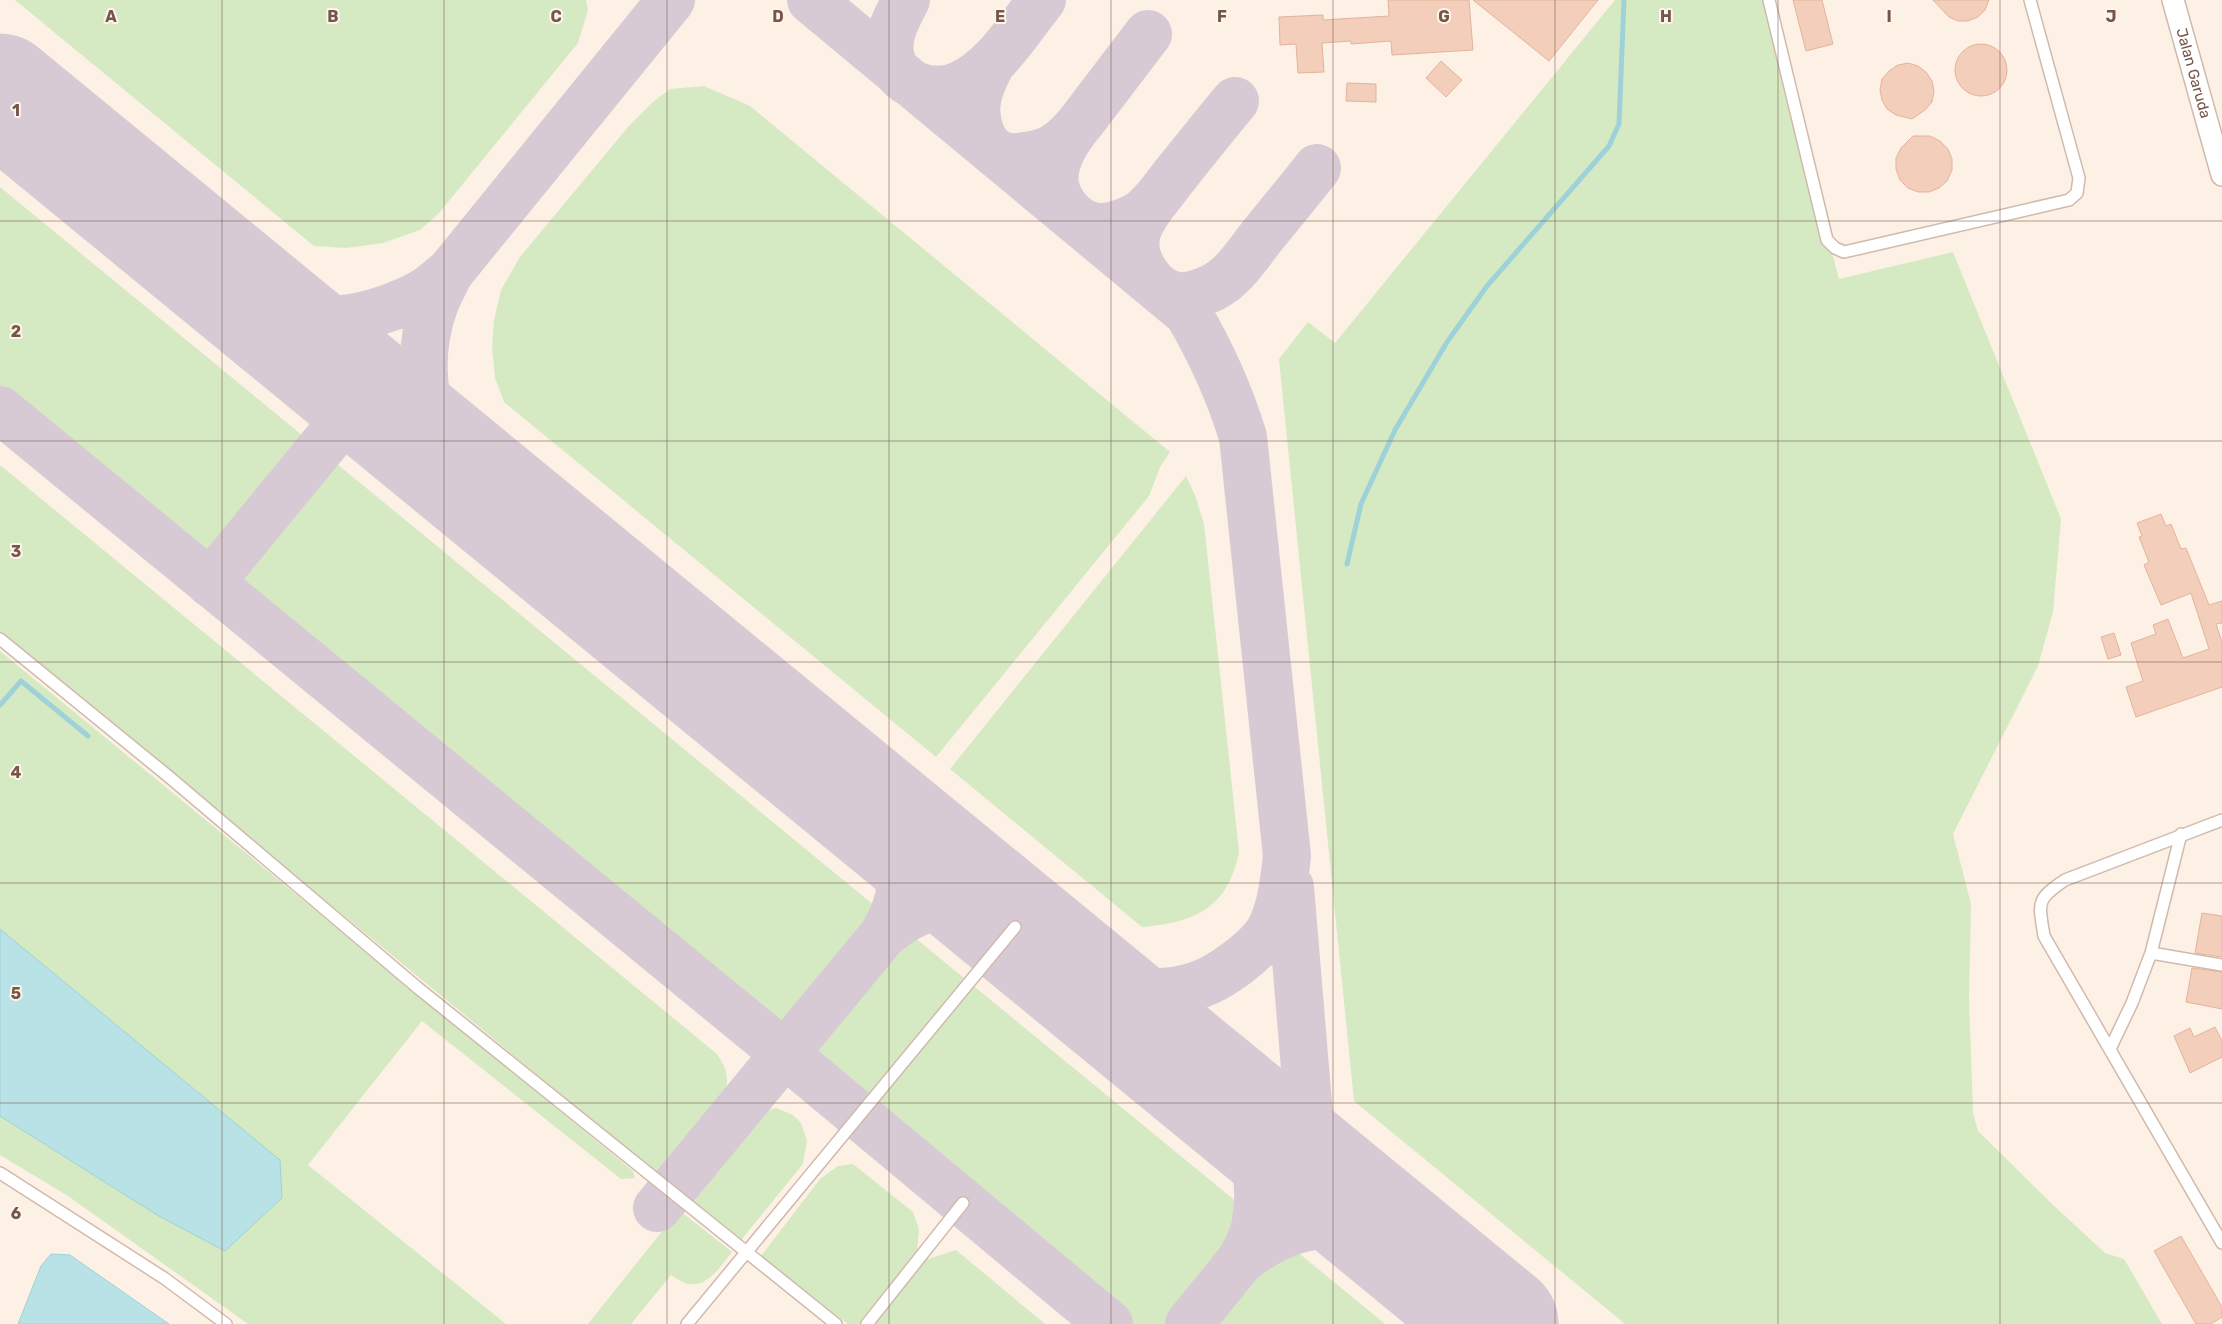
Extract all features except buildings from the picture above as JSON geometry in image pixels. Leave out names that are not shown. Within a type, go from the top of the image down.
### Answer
[{"type":"street","name":"Jalan Garuda","points":[[2173,0],[2222,176]]},
{"type":"lane","points":[[1769,0],[1828,240],[1835,248],[1844,252],[2069,200],[2077,193],[2079,178],[2030,0]]},
{"type":"lane","points":[[0,639],[175,782],[418,988],[836,1324]]},
{"type":"lane","points":[[2222,820],[2181,834],[2065,880],[2046,892],[2039,906],[2044,936],[2222,1243]]},
{"type":"lane","points":[[2110,1049],[2132,1003],[2151,953],[2181,834]]},
{"type":"lane","points":[[687,1324],[1015,927]]},
{"type":"lane","points":[[2151,953],[2222,965]]},
{"type":"lane","points":[[0,1173],[164,1278],[226,1324]]},
{"type":"lane","points":[[868,1324],[964,1203]]},
{"type":"green space","points":[[15,0],[586,0],[588,10],[578,43],[439,213],[420,230],[383,243],[346,248],[314,246]]},
{"type":"green space","points":[[1615,0],[1765,0],[1839,279],[1953,252],[2061,519],[2053,612],[2038,666],[1953,834],[1971,904],[1969,999],[1973,1113],[1978,1131],[2052,1204],[2105,1253],[2124,1259],[2162,1324],[1625,1324],[1354,1101],[1279,359],[1308,322],[1335,343]]},
{"type":"green space","points":[[704,86],[750,106],[1170,452],[1160,467],[1149,496],[936,757],[504,402],[495,378],[492,347],[494,320],[501,290],[520,257],[628,127],[653,102],[670,89]]},
{"type":"green space","points":[[0,187],[892,920],[885,933],[897,923],[1255,1217],[1255,1231],[1242,1259],[1265,1242],[1278,1236],[1385,1324],[1109,1324],[785,1054],[0,410]]},
{"type":"green space","points":[[0,465],[717,1054],[726,1071],[726,1090],[658,1174],[0,633]]},
{"type":"green space","points":[[1186,476],[1195,495],[1204,524],[1239,852],[1234,871],[1226,887],[1206,909],[1178,921],[1142,927],[950,769]]},
{"type":"green space","points":[[0,651],[633,1171],[635,1178],[621,1179],[422,1021],[308,1165],[506,1324],[248,1324],[68,1196],[0,1155]]},
{"type":"green space","points":[[776,1108],[793,1115],[801,1123],[807,1141],[803,1164],[741,1240],[692,1203],[764,1112]]},
{"type":"green space","points":[[853,1164],[913,1212],[919,1229],[917,1250],[860,1324],[848,1324],[761,1256],[820,1179],[838,1166]]},
{"type":"green space","points":[[679,1210],[732,1252],[714,1274],[703,1282],[689,1284],[671,1275],[631,1324],[588,1324]]},
{"type":"green space","points":[[956,1250],[1045,1324],[875,1324],[925,1260]]},
{"type":"water","points":[[0,929],[280,1160],[282,1198],[225,1251],[157,1215],[0,1116]]},
{"type":"water","points":[[51,1254],[70,1255],[169,1324],[18,1324],[41,1266]]},
{"type":"waterway","points":[[1347,564],[1361,504],[1395,430],[1447,342],[1487,286],[1609,146],[1619,124],[1624,0]]},
{"type":"waterway","points":[[0,705],[21,681],[88,736]]},
{"type":"taxiway","points":[[450,272],[671,0]]},
{"type":"taxiway","points":[[811,0],[1188,313],[1219,373],[1243,437],[1287,856],[1282,892],[1272,926],[1259,944],[1227,970],[1205,982],[1178,990],[1151,992],[1124,989],[1095,978],[1048,954]]},
{"type":"taxiway","points":[[906,0],[899,13],[890,40],[889,47],[893,65],[907,81],[917,86],[939,90],[960,85],[985,69],[1006,47],[1042,0]]},
{"type":"taxiway","points":[[990,66],[977,99],[976,116],[981,134],[987,144],[1000,155],[1017,157],[1035,154],[1053,148],[1073,131],[1148,34]]},
{"type":"taxiway","points":[[1073,132],[1056,163],[1054,178],[1057,193],[1065,207],[1077,219],[1091,226],[1110,226],[1133,218],[1151,205],[1235,101]]},
{"type":"taxiway","points":[[1158,197],[1139,226],[1136,237],[1137,256],[1146,275],[1161,289],[1179,296],[1191,295],[1212,288],[1234,272],[1317,168]]},
{"type":"taxiway","points":[[237,287],[301,313],[328,319],[342,319],[374,313],[408,301],[429,289],[450,272],[437,299],[426,337],[424,354],[425,389],[434,422],[444,443],[464,474]]},
{"type":"taxiway","points":[[210,583],[366,393]]},
{"type":"taxiway","points":[[0,410],[785,1054],[1109,1324]]},
{"type":"taxiway","points":[[885,820],[897,850],[901,878],[897,905],[883,935],[912,915],[941,905],[972,907],[1005,918]]},
{"type":"taxiway","points":[[1290,887],[1311,1140],[1321,1160],[1345,1197]]},
{"type":"taxiway","points":[[657,1208],[883,935]]},
{"type":"taxiway","points":[[1221,1096],[1245,1137],[1255,1165],[1257,1180],[1258,1196],[1255,1226],[1253,1235],[1241,1260],[1284,1234],[1323,1225],[1363,1231],[1409,1250]]},
{"type":"taxiway","points":[[1189,1324],[1241,1260]]},
{"type":"runway","points":[[0,93],[1499,1324]]}]
